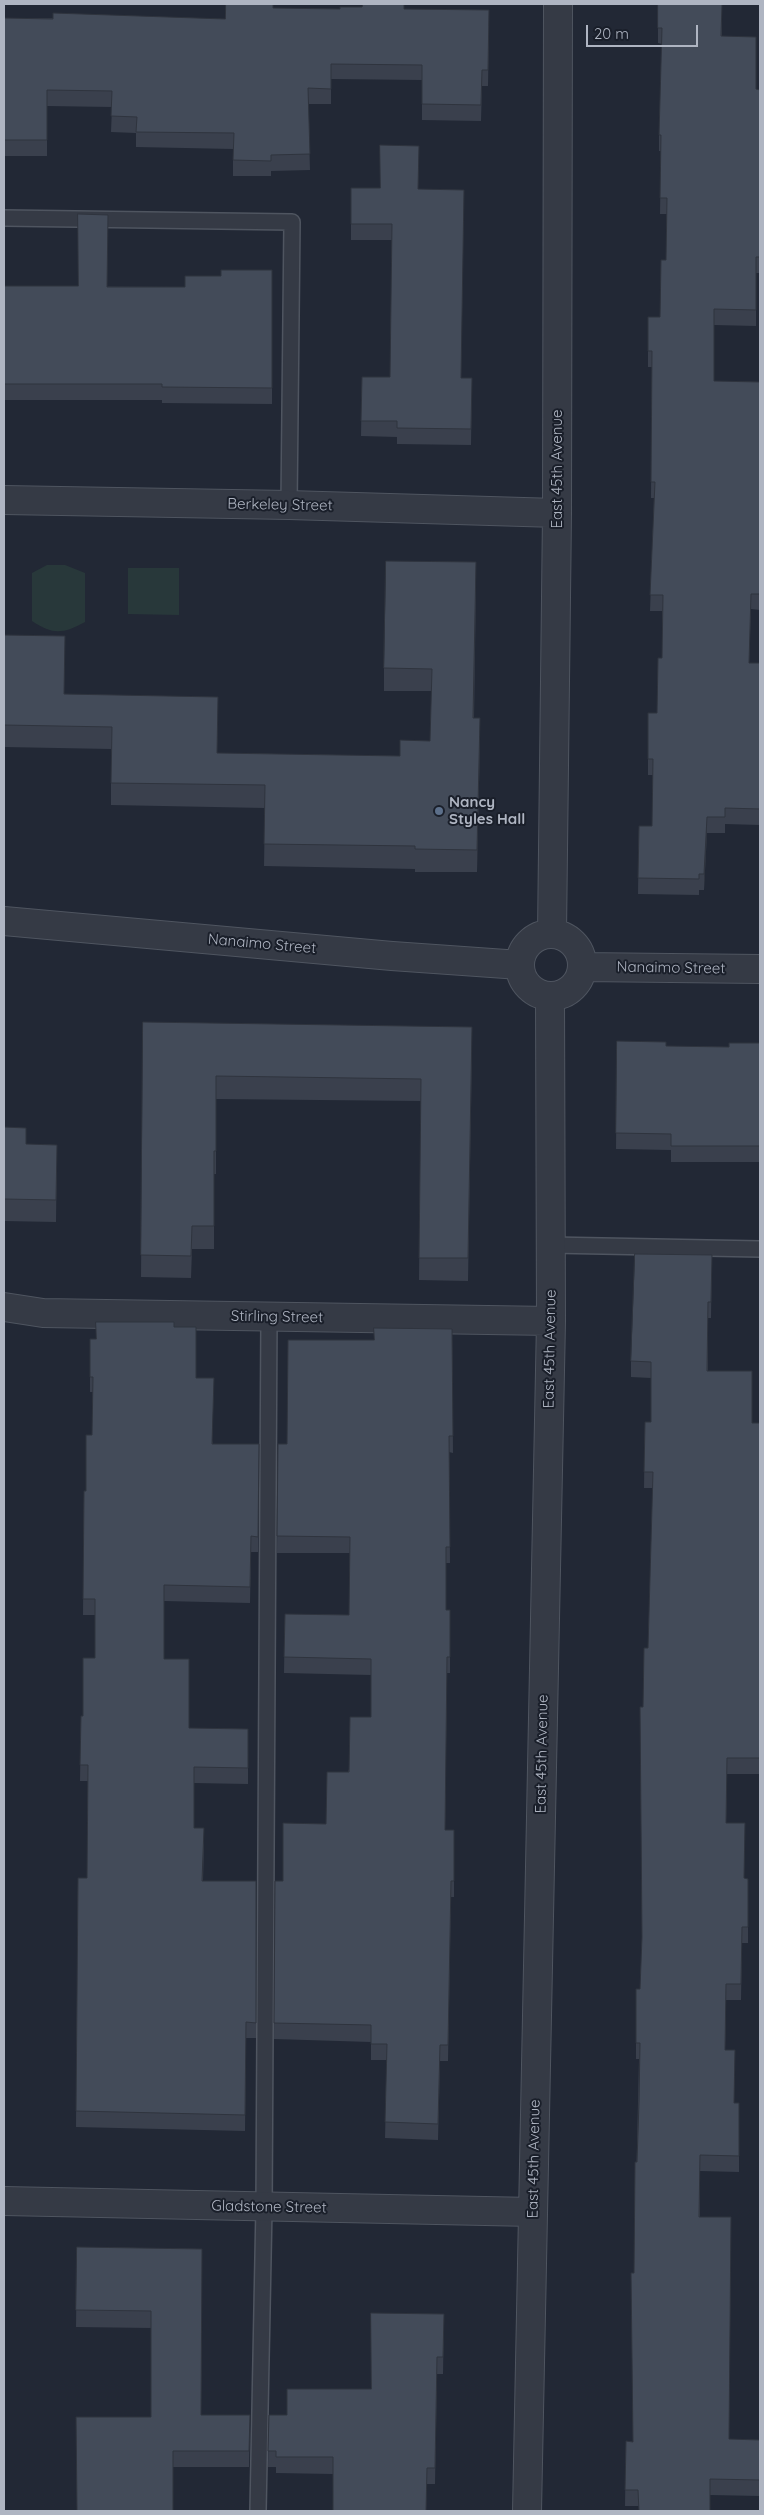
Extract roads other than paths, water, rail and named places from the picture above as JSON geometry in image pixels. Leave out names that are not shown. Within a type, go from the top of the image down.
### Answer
[{"type":"street","name":"East 45th Avenue","points":[[552,934],[557,513],[558,4]]},
{"type":"street","name":"Berkeley Street","points":[[4,500],[289,505],[557,513]]},
{"type":"street","name":"Nanaimo Street","points":[[4,921],[392,956],[520,965]]},
{"type":"street","points":[[552,934],[566,938],[577,948],[582,967],[576,984],[568,991],[550,997],[541,995],[525,983],[520,965],[526,946],[533,940],[552,934]]},
{"type":"street","name":"Nanaimo Street","points":[[582,967],[760,969]]},
{"type":"street","name":"East 45th Avenue","points":[[527,2511],[551,1321],[550,997]]},
{"type":"street","name":"Stirling Street","points":[[4,1306],[43,1313],[551,1321]]},
{"type":"street","name":"Gladstone Street","points":[[4,2201],[533,2212]]},
{"type":"lane","points":[[4,218],[292,222],[289,505]]},
{"type":"lane","points":[[550,1245],[760,1249]]},
{"type":"lane","points":[[258,2511],[264,2207],[269,1316]]},
{"type":"place","name":"Nancy Styles Hall","points":[[439,811]]}]
